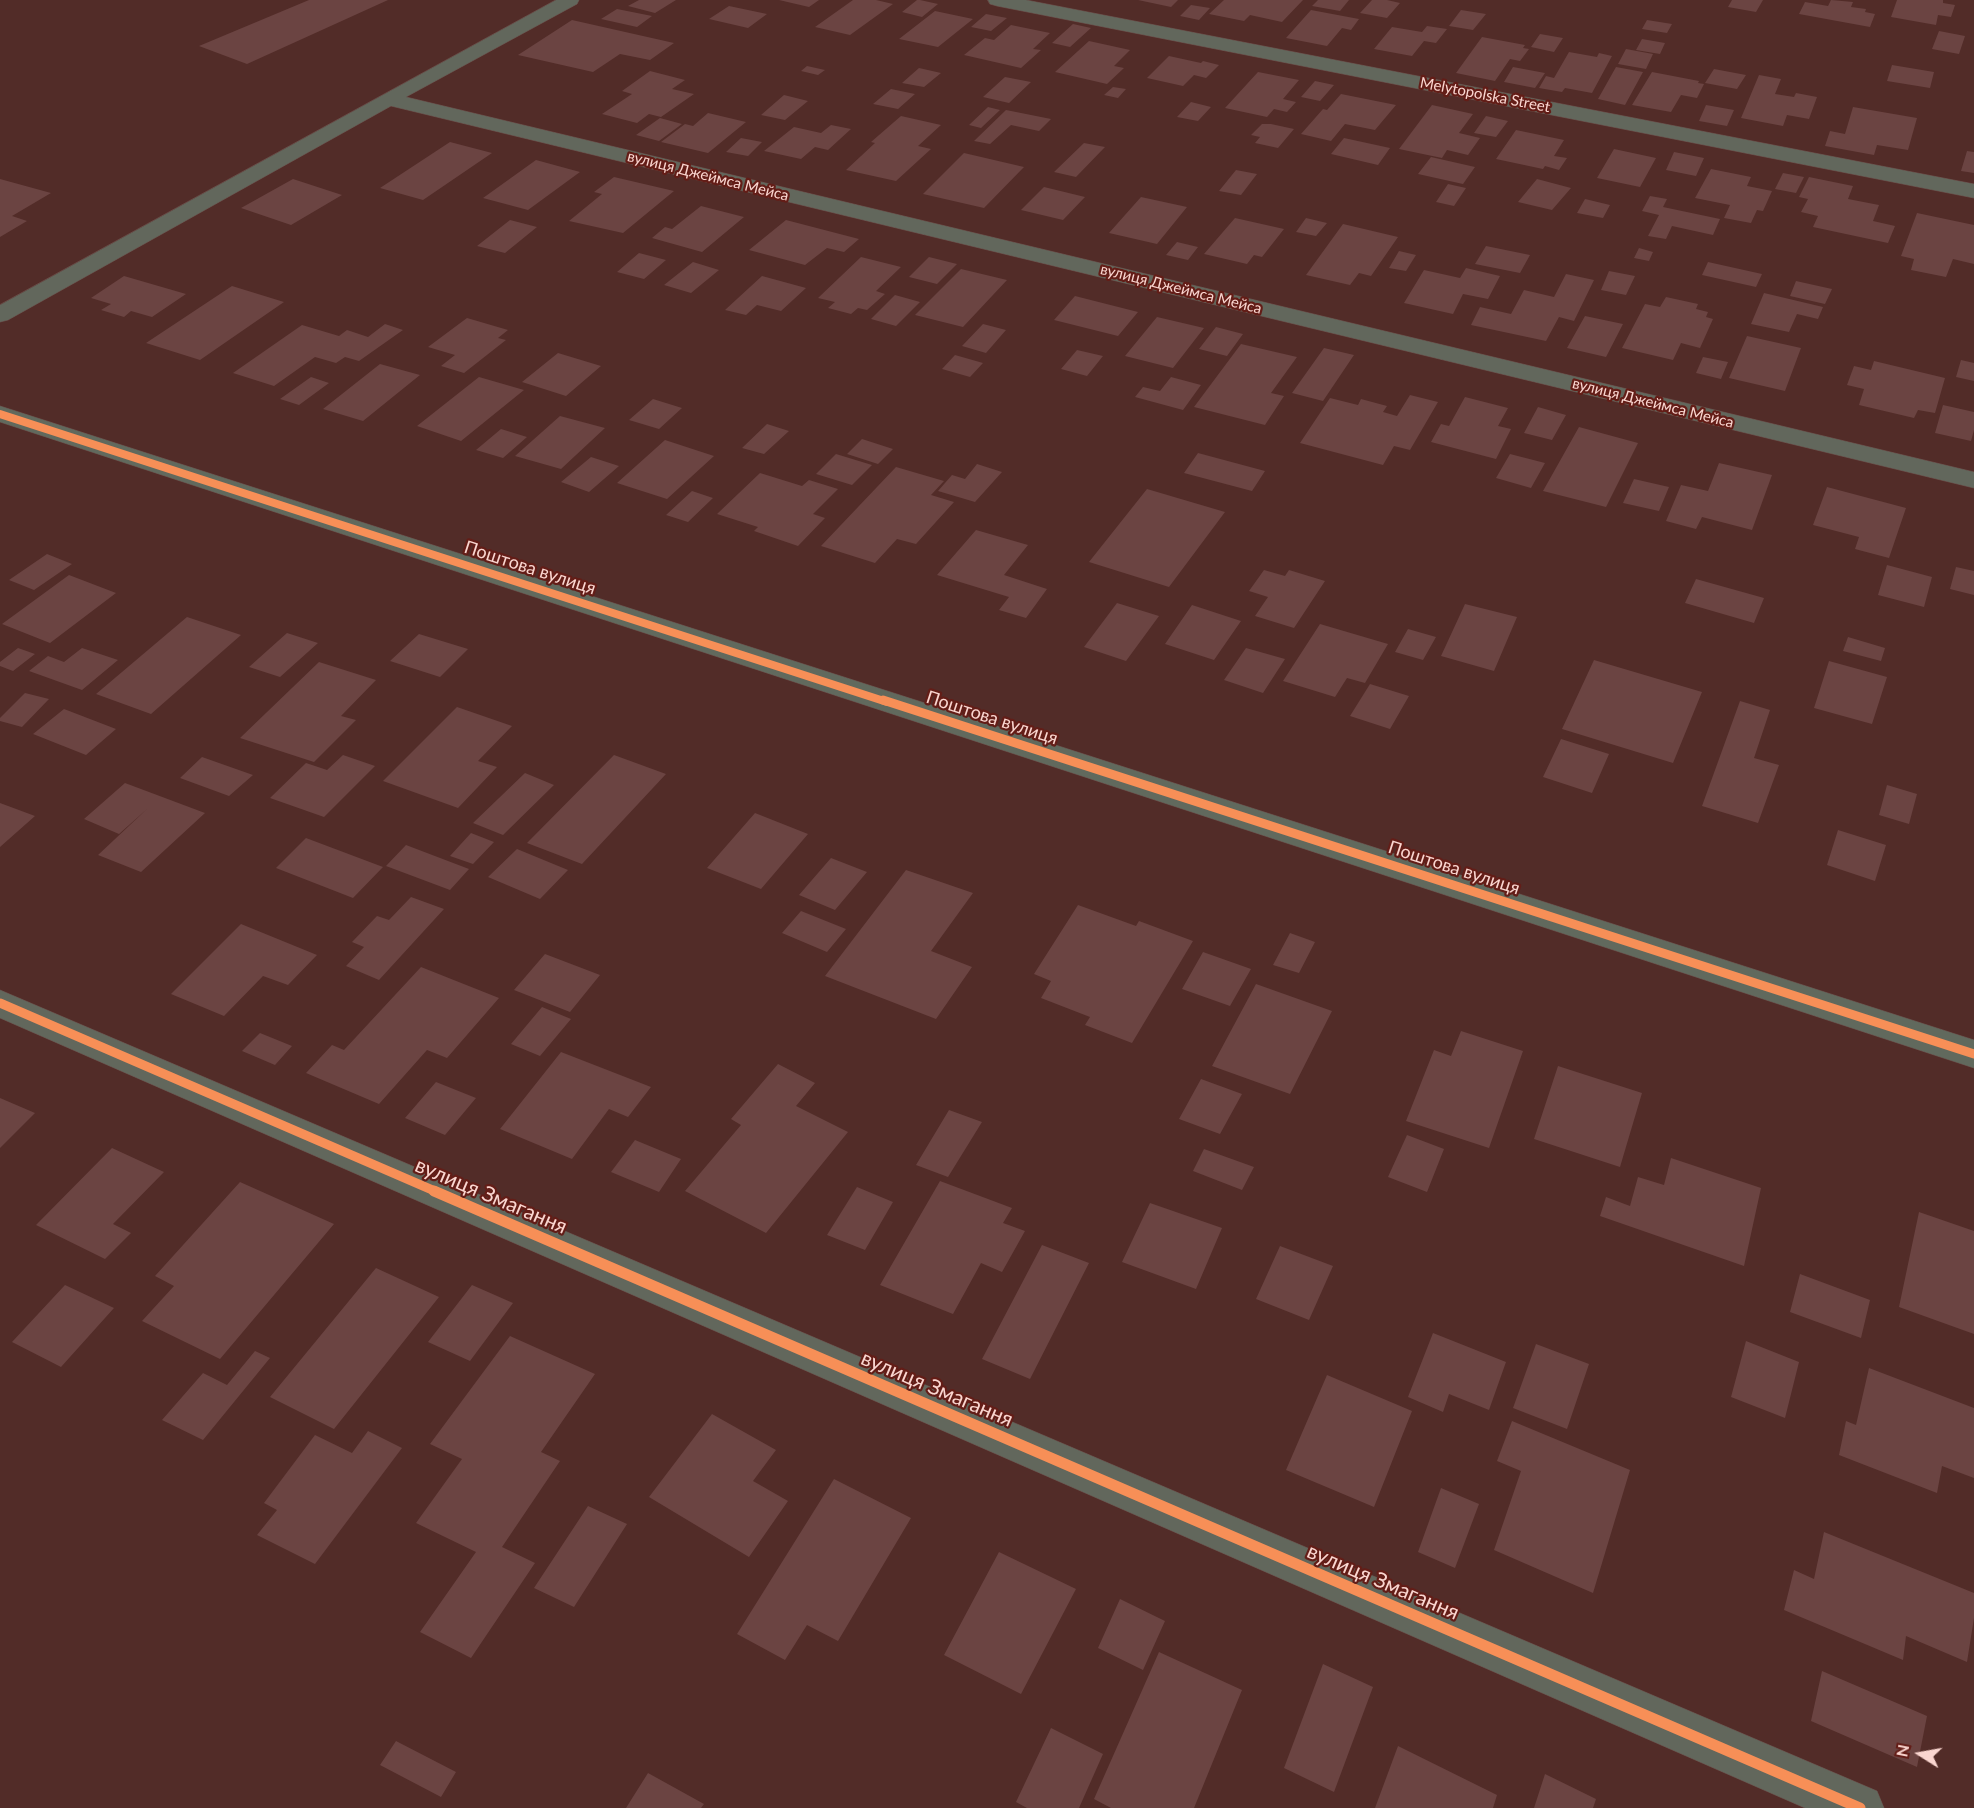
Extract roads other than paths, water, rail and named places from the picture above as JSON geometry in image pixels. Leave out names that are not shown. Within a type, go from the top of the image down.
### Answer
[{"type":"street","points":[[0,315],[570,0]]},
{"type":"street","name":"Melytopolska Street","points":[[997,0],[1974,191]]},
{"type":"street","name":"вулиця Джеймса Мейса","points":[[388,99],[1974,480]]},
{"type":"street","name":"Поштова вулиця","points":[[0,414],[1974,1054]]},
{"type":"street","name":"вулиця Змагання","points":[[0,1004],[1860,1808]]}]
